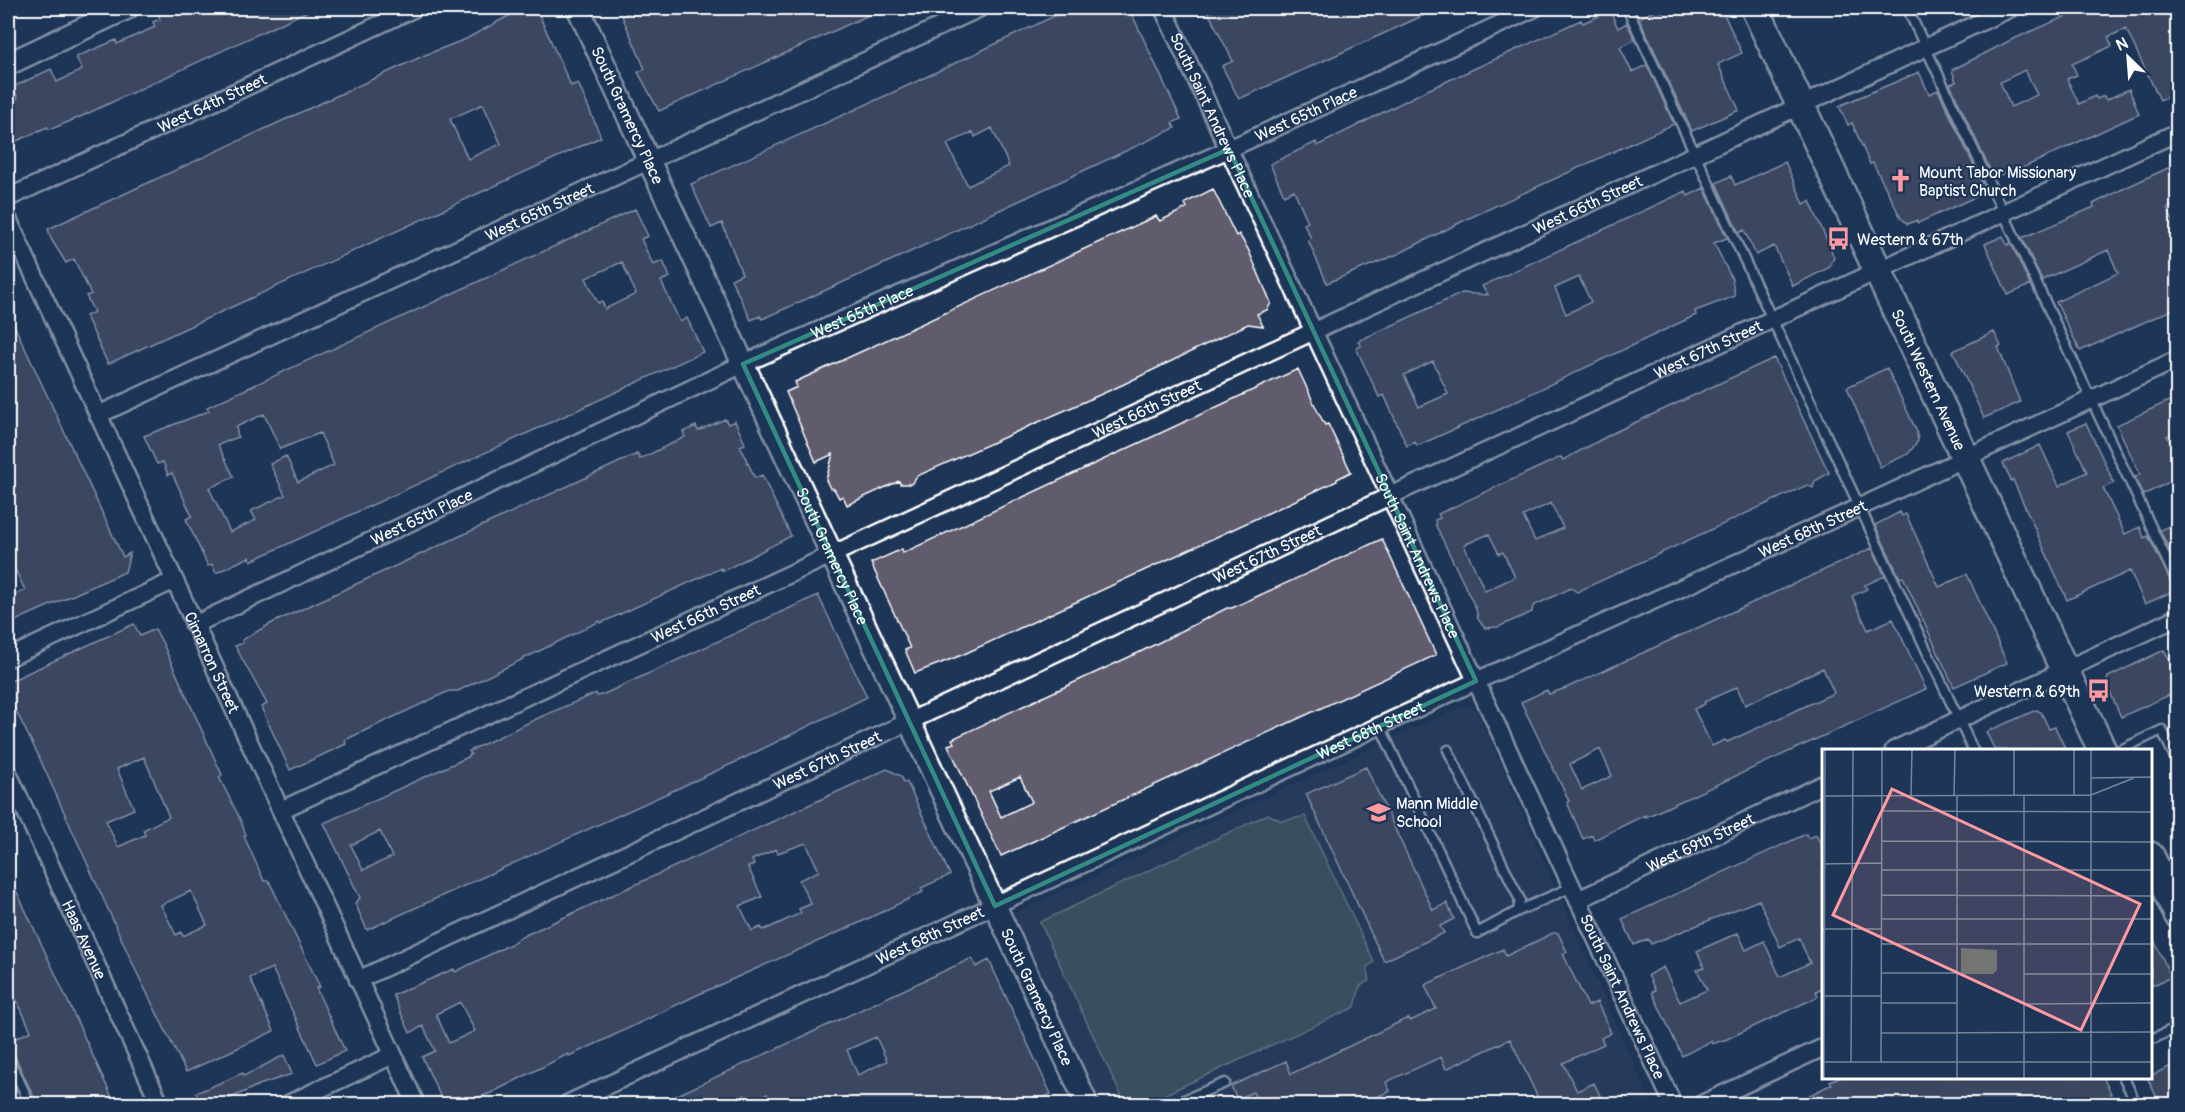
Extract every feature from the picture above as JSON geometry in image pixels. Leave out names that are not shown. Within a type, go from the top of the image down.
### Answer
[{"type":"main road","name":"South Western Avenue","points":[[1755,8],[1880,271],[2102,749]]},
{"type":"main road","points":[[2152,858],[2178,914]]},
{"type":"street","points":[[8,64],[127,8]]},
{"type":"street","name":"West 64th Street","points":[[8,198],[415,8]]},
{"type":"street","name":"South Gramercy Place","points":[[578,8],[1087,1104]]},
{"type":"street","name":"West 65th Street","points":[[98,416],[980,8]]},
{"type":"street","name":"South Saint Andrews Place","points":[[1162,8],[1315,331],[1673,1104]]},
{"type":"street","name":"West 65th Place","points":[[194,624],[743,364],[1229,149],[1535,8]]},
{"type":"street","name":"West 66th Street","points":[[281,810],[2011,8]]},
{"type":"street","name":"West 67th Street","points":[[358,980],[1390,496],[2178,132]]},
{"type":"street","name":"Cimarron Street","points":[[8,219],[172,581],[281,810],[416,1104]]},
{"type":"street","name":"West 68th Street","points":[[567,1104],[1476,681],[1860,507],[2178,359]]},
{"type":"street","points":[[8,658],[172,581]]},
{"type":"street","points":[[1896,749],[2178,617]]},
{"type":"street","name":"Haas Avenue","points":[[8,773],[160,1104]]},
{"type":"street","name":"West 69th Street","points":[[1575,893],[1822,785]]},
{"type":"street","points":[[1702,1104],[1822,1048]]},
{"type":"street","points":[[288,1104],[393,1055]]},
{"type":"lane","points":[[1628,8],[1973,749]]},
{"type":"lane","points":[[1906,8],[2089,400],[2178,584]]},
{"type":"lane","points":[[1380,726],[1477,933],[1518,911],[1575,893]]},
{"type":"lane","points":[[2122,749],[2162,730],[2178,764]]},
{"type":"lane","points":[[1448,750],[1520,900],[1518,911]]},
{"type":"lane","points":[[2152,1040],[2178,1027]]},
{"type":"lane","points":[[8,1057],[30,1104]]},
{"type":"lane","points":[[2125,1079],[2136,1104]]},
{"type":"lane","points":[[1174,1104],[1225,1083]]},
{"type":"highlighted area","points":[[1229,149],[1476,681],[995,906],[743,364]]},
{"type":"shaded area","name":"Mann Middle School","points":[[1464,705],[1477,710],[1652,1104],[1101,1104],[1012,914]]},
{"type":"green space","points":[[1268,814],[1282,821],[1305,816],[1374,962],[1367,967],[1370,980],[1360,986],[1355,1007],[1144,1104],[1125,1104],[1040,922]]},
{"type":"building","points":[[156,8],[314,8],[80,117],[54,128],[48,129],[47,127],[8,145],[8,103],[18,98],[13,87],[51,69],[57,82],[82,70],[76,57],[116,40],[117,44],[155,27],[153,22],[160,19]]},
{"type":"building","points":[[511,8],[536,8],[571,86],[578,83],[601,137],[108,364],[86,316],[94,312],[86,296],[91,294],[74,259],[66,263],[51,239],[48,229],[425,55],[466,39],[514,13]],"holes":[[[483,104],[501,144],[468,159],[450,119]]]},
{"type":"building","points":[[640,8],[884,8],[659,111],[638,72],[645,69],[622,16]]},
{"type":"building","points":[[1071,8],[1129,8],[1181,119],[1172,123],[1175,128],[910,252],[762,319],[760,316],[751,320],[731,279],[742,274],[722,223],[711,228],[691,184],[907,86]],"holes":[[[992,128],[1009,166],[968,186],[947,144],[973,132],[975,137]]]},
{"type":"building","points":[[1218,8],[1440,8],[1239,99],[1222,66],[1233,61],[1208,12]]},
{"type":"building","points":[[1660,8],[1662,12],[1672,8],[1721,8],[1742,53],[1718,64],[1739,110],[1692,131],[1639,18]]},
{"type":"building","points":[[2085,8],[2178,8],[2178,43],[2171,46],[2178,60],[2178,96],[2167,101],[2166,97],[2160,100],[2126,29],[2108,37],[2112,46],[2072,64],[2077,75],[2067,79],[2079,104],[2095,96],[2097,99],[2104,96],[2106,100],[2129,89],[2139,114],[2009,174],[2008,171],[1994,178],[1950,84],[1956,82],[1952,70],[2011,40]],"holes":[[[2025,70],[2037,95],[2011,107],[2000,82]]]},
{"type":"building","points":[[1610,11],[1618,28],[1627,23],[1635,40],[1620,47],[1632,72],[1647,65],[1674,124],[1467,219],[1398,254],[1327,283],[1308,240],[1311,238],[1304,224],[1308,222],[1294,190],[1284,195],[1270,164],[1316,142],[1317,146],[1421,93],[1581,20],[1583,23]]},
{"type":"building","points":[[1919,72],[1929,94],[1938,90],[1982,183],[1980,184],[1984,193],[1918,223],[1917,220],[1908,224],[1901,218],[1873,163],[1870,164],[1852,123],[1848,125],[1839,106]]},
{"type":"building","points":[[1785,162],[1804,204],[1810,201],[1834,257],[1830,267],[1793,286],[1774,246],[1756,255],[1744,230],[1739,233],[1716,183],[1731,176],[1735,185]]},
{"type":"building","points":[[2170,167],[2172,171],[2178,169],[2178,204],[2167,208],[2178,231],[2178,307],[2080,351],[2056,302],[2118,273],[2108,250],[2042,280],[2022,238],[2094,207],[2093,204]]},
{"type":"building","points":[[1704,188],[1727,238],[1714,243],[1732,279],[1735,296],[1695,311],[1696,315],[1486,415],[1417,446],[1415,442],[1407,446],[1384,395],[1379,397],[1356,348],[1361,346],[1358,341],[1462,293],[1488,295],[1482,286],[1686,191],[1688,196]],"holes":[[[1579,277],[1591,302],[1566,314],[1555,288]],[[1433,361],[1448,394],[1419,407],[1404,375]]]},
{"type":"building","points":[[1213,189],[1236,236],[1239,234],[1248,249],[1271,303],[1267,310],[1257,314],[1263,326],[1248,324],[1122,385],[917,476],[911,484],[900,484],[899,481],[847,505],[843,496],[839,498],[834,489],[830,488],[826,480],[833,454],[816,462],[786,392],[797,387],[795,382],[1156,216],[1160,221],[1187,208],[1185,203]]},
{"type":"building","points":[[635,209],[648,236],[641,239],[653,265],[663,261],[670,277],[661,281],[680,322],[687,318],[703,352],[251,561],[249,557],[216,573],[212,564],[208,566],[186,519],[192,516],[172,473],[168,475],[163,462],[157,464],[144,436],[209,411],[207,407]],"holes":[[[622,262],[636,294],[605,309],[602,301],[598,303],[586,278]],[[264,414],[280,449],[320,433],[334,465],[298,482],[286,456],[270,464],[285,495],[251,511],[256,520],[230,532],[209,488],[234,477],[218,445],[238,437],[236,427]]]},
{"type":"building","points":[[2003,236],[2007,245],[2011,243],[2030,285],[2008,295],[1985,244]]},
{"type":"building","points":[[8,312],[123,557],[130,553],[125,572],[8,624],[8,598],[25,590],[8,555]]},
{"type":"building","points":[[1994,332],[2020,402],[1984,418],[1953,351]]},
{"type":"building","points":[[1774,358],[1829,473],[1815,481],[1813,488],[1807,485],[1577,592],[1571,588],[1533,606],[1532,612],[1498,627],[1485,628],[1478,619],[1476,609],[1436,526],[1435,520],[1440,518],[1438,514],[1561,457],[1563,460],[1617,431]],"holes":[[[1551,503],[1563,528],[1535,541],[1523,516]],[[1489,534],[1499,554],[1503,552],[1515,577],[1485,591],[1464,545]]]},
{"type":"building","points":[[1887,368],[1917,432],[1918,441],[1908,454],[1880,467],[1847,387]]},
{"type":"building","points":[[1298,369],[1318,412],[1325,425],[1328,424],[1351,472],[1337,481],[962,655],[915,673],[905,650],[910,648],[871,563],[902,549],[903,553]]},
{"type":"building","points":[[2173,399],[2178,408],[2178,431],[2167,436],[2178,457],[2178,478],[2143,495],[2135,477],[2140,475],[2117,425]]},
{"type":"building","points":[[725,419],[728,424],[735,421],[745,444],[740,446],[755,478],[762,475],[791,536],[723,571],[721,568],[601,623],[600,621],[458,691],[449,691],[345,740],[346,744],[290,770],[261,707],[267,704],[235,646],[243,643],[242,640],[272,623],[637,454],[640,459],[685,437],[683,432],[696,426],[698,431]]},
{"type":"building","points":[[2086,423],[2114,483],[2103,488],[2125,534],[2140,527],[2144,538],[2148,536],[2176,590],[2145,604],[2130,571],[2067,600],[2013,480],[2011,481],[2003,463],[2040,445],[2059,486],[2087,472],[2068,431]]},
{"type":"building","points":[[1900,512],[1902,516],[1906,514],[1939,587],[1967,574],[2007,663],[1954,687],[1903,577],[1900,578],[1875,525]]},
{"type":"building","points":[[2178,522],[2178,568],[2160,530]]},
{"type":"building","points":[[1382,539],[1436,655],[1001,856],[948,745],[954,743],[952,739],[1140,652],[1227,608],[1232,608]],"holes":[[[1020,777],[1032,802],[1001,817],[989,791]]]},
{"type":"building","points":[[1872,548],[1885,576],[1865,585],[1867,589],[1852,596],[1868,630],[1893,619],[1926,689],[1594,840],[1592,835],[1583,839],[1567,802],[1569,801],[1521,702],[1547,690],[1549,694]],"holes":[[[1823,668],[1834,693],[1727,742],[1725,740],[1712,746],[1694,709],[1737,687],[1745,705]],[[1600,749],[1612,776],[1582,790],[1570,764]]]},
{"type":"building","points":[[818,595],[867,697],[738,761],[367,930],[355,903],[360,898],[324,823],[466,758],[471,754],[469,751],[536,719],[596,693],[597,696]],"holes":[[[380,831],[392,857],[363,870],[351,845]]]},
{"type":"building","points":[[134,624],[140,636],[155,629],[222,775],[219,777],[240,819],[246,835],[244,836],[264,881],[269,881],[320,987],[316,988],[345,1051],[317,1064],[272,968],[250,978],[274,1031],[186,1072],[136,971],[39,757],[8,695],[8,682]],"holes":[[[144,757],[169,817],[143,830],[145,835],[118,847],[106,821],[134,809],[117,769]],[[191,891],[207,925],[183,936],[181,932],[176,935],[161,905]]]},
{"type":"building","points":[[2164,650],[2178,673],[2178,691],[2121,717],[2106,683],[2108,677]]},
{"type":"building","points":[[2036,710],[2041,712],[2049,729],[2055,727],[2066,749],[1994,749],[1986,732]]},
{"type":"building","points":[[1366,767],[1433,910],[1447,903],[1454,919],[1440,926],[1444,933],[1384,961],[1306,794]]},
{"type":"building","points":[[887,769],[901,776],[904,783],[907,782],[950,875],[921,888],[923,892],[857,924],[697,995],[569,1056],[568,1054],[491,1093],[460,1104],[444,1104],[422,1057],[435,1051],[423,1026],[410,1033],[393,995],[454,969],[455,972],[519,938]],"holes":[[[806,843],[819,871],[799,880],[811,904],[799,909],[801,913],[771,927],[763,930],[761,927],[752,931],[740,906],[762,897],[748,867],[754,865],[752,860],[776,849],[778,853]],[[460,1002],[475,1031],[449,1043],[436,1014]]]},
{"type":"building","points":[[1806,834],[1808,838],[1816,835],[1822,847],[1822,988],[1816,991],[1818,996],[1727,1039],[1712,1044],[1711,1041],[1682,1056],[1652,992],[1655,990],[1648,975],[1663,967],[1680,1002],[1707,990],[1697,970],[1704,967],[1697,951],[1738,933],[1746,950],[1764,941],[1780,977],[1810,963],[1799,938],[1780,947],[1759,900],[1651,944],[1648,939],[1634,945],[1622,919]]},
{"type":"building","points":[[8,873],[115,1104],[37,1104],[14,1054],[8,1051],[8,1042],[31,1031],[14,994],[8,996]]},
{"type":"building","points":[[1553,933],[1558,933],[1567,952],[1563,954],[1588,1006],[1597,1002],[1611,1033],[1601,1038],[1604,1044],[1563,1063],[1577,1091],[1594,1083],[1604,1104],[1541,1104],[1510,1039],[1446,1069],[1441,1057],[1386,1082],[1390,1091],[1361,1104],[1259,1104],[1253,1092],[1237,1099],[1231,1086],[1286,1061],[1291,1074],[1408,1018],[1410,1021],[1436,1009],[1425,985],[1503,949],[1506,956]]},
{"type":"building","points":[[2152,935],[2171,977],[2152,986]]},
{"type":"building","points":[[972,958],[976,967],[989,960],[1051,1094],[1035,1104],[1019,1104],[1016,1099],[1004,1104],[772,1104],[767,1094],[748,1101],[745,1095],[724,1104],[658,1104]],"holes":[[[876,1037],[887,1061],[858,1075],[847,1050]]]},
{"type":"building","points":[[284,1055],[292,1074],[259,1085],[218,1104],[202,1104],[196,1093],[243,1073],[244,1076]]},
{"type":"building","points":[[2178,1063],[2178,1104],[2160,1104],[2148,1079],[2152,1079],[2152,1075]]},
{"type":"building","points":[[8,1071],[17,1091],[8,1096]]},
{"type":"building","points":[[1834,1079],[2104,1079],[2116,1104],[1792,1104],[1832,1084],[1830,1081]]},
{"type":"place","name":"Mount Tabor Missionary Baptist Church","points":[[1901,181]]},
{"type":"place","name":"Western & 67th","points":[[1839,239]]},
{"type":"place","name":"Western & 69th","points":[[2098,691]]},
{"type":"place","name":"Mann Middle School","points":[[1378,812]]}]
